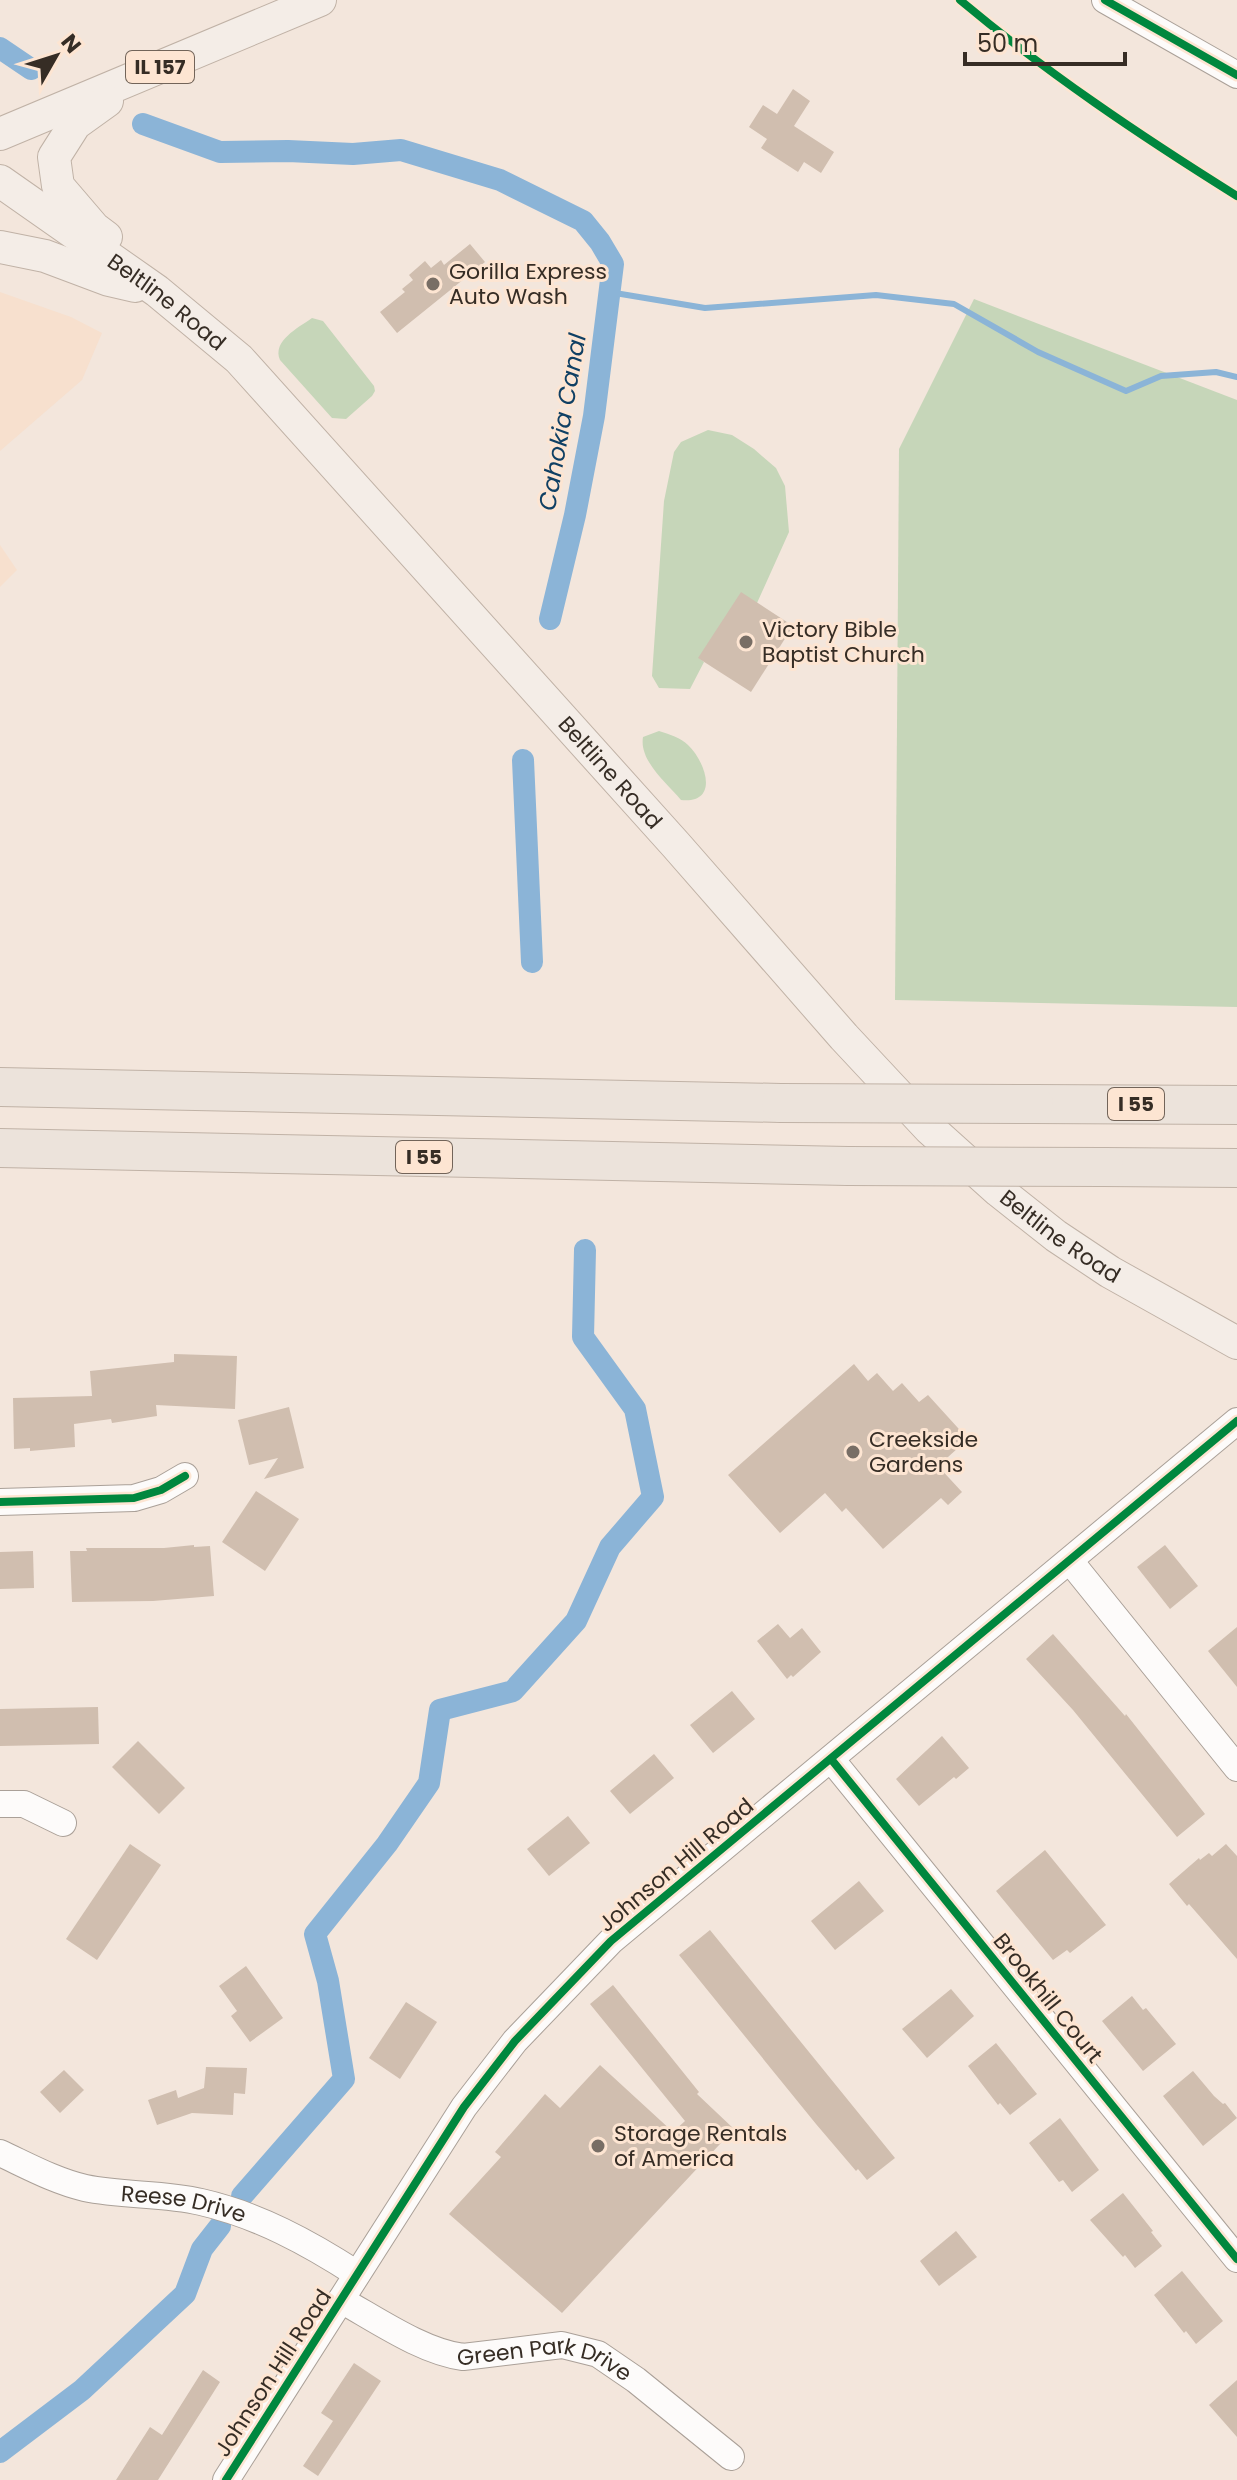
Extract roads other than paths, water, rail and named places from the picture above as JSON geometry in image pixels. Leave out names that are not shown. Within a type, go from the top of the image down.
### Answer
[{"type":"highway","name":"I 55","points":[[0,1087],[781,1103],[1237,1105]]},
{"type":"highway","name":"I 55","points":[[0,1148],[848,1166],[1237,1168]]},
{"type":"main road","name":"IL 157","points":[[0,134],[320,0]]},
{"type":"main road","points":[[0,247],[45,256],[109,280],[160,294],[161,290],[134,259],[94,228],[58,186],[54,157],[75,124],[154,69]]},
{"type":"main road","name":"Beltline Road","points":[[0,181],[160,294],[237,356],[844,1037],[929,1128],[999,1191],[1056,1236],[1110,1272],[1237,1343]]},
{"type":"street","points":[[1105,0],[1237,75]]},
{"type":"street","name":"Johnson Hill Road","points":[[226,2480],[464,2107],[515,2041],[611,1941],[1237,1421]]},
{"type":"street","points":[[0,1502],[134,1498],[161,1490],[185,1476]]},
{"type":"street","points":[[1070,1561],[1237,1768]]},
{"type":"street","name":"Brookhill Court","points":[[831,1759],[1237,2259]]},
{"type":"street","points":[[0,1804],[24,1804],[63,1823]]},
{"type":"street","name":"Reese Drive","points":[[0,2153],[48,2175],[87,2188],[200,2202],[242,2214],[321,2251],[357,2274]]},
{"type":"street","name":"Green Park Drive","points":[[341,2300],[402,2334],[449,2355],[463,2357],[562,2345],[598,2354],[636,2380],[731,2457]]},
{"type":"waterway","name":"Cahokia Canal","points":[[0,48],[31,69]]},
{"type":"waterway","name":"Cahokia Canal","points":[[143,124],[220,152],[353,154],[401,150],[500,180],[583,221],[613,264],[594,416],[575,515],[550,619]]},
{"type":"waterway","points":[[615,293],[705,308],[876,295],[954,304],[1038,352],[1126,391],[1161,376],[1216,372],[1237,377]]},
{"type":"waterway","name":"Cahokia Canal","points":[[523,760],[532,962]]},
{"type":"waterway","name":"Cahokia Canal","points":[[242,2196],[344,2079],[328,1981],[315,1934],[387,1844],[429,1783],[440,1710],[513,1691],[576,1621],[610,1547],[653,1497],[635,1409],[583,1337],[585,1250]]},
{"type":"waterway","name":"Cahokia Canal","points":[[0,2452],[82,2390],[185,2294],[202,2249],[220,2226]]},
{"type":"place","name":"Gorilla Express Auto Wash","points":[[433,284]]},
{"type":"place","name":"Victory Bible Baptist Church","points":[[746,642]]},
{"type":"place","name":"Creekside Gardens","points":[[853,1452]]},
{"type":"place","name":"Storage Rentals of America","points":[[598,2146]]}]
